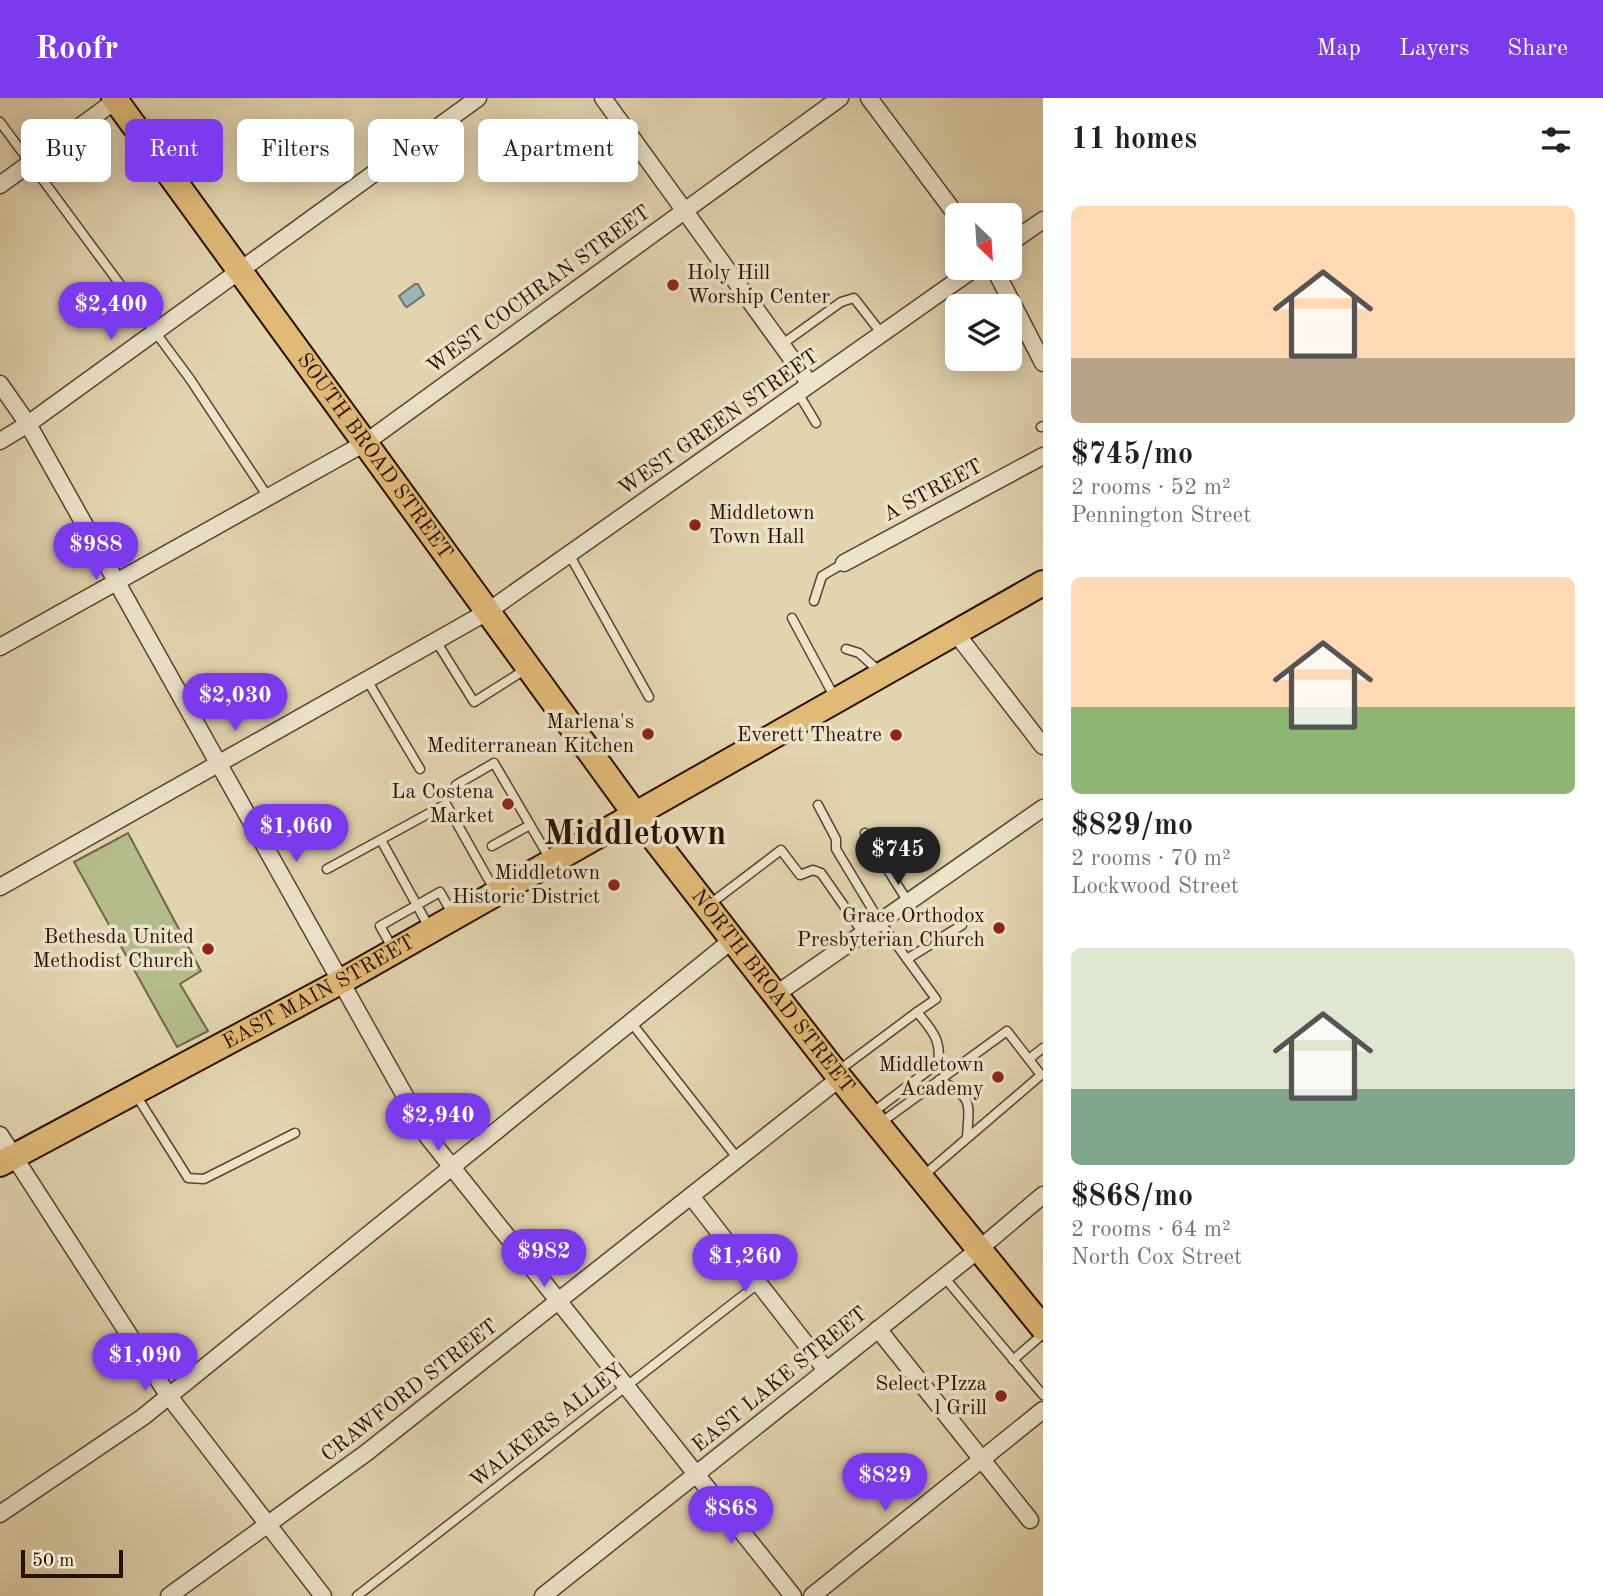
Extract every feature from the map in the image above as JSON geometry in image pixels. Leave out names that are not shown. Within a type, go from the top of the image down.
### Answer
[{"type":"main road","name":"SOUTH BROAD STREET","points":[[117,99],[635,814]]},
{"type":"main road","name":"EAST MAIN STREET","points":[[7,1160],[340,982],[1043,583]]},
{"type":"main road","name":"NORTH BROAD STREET","points":[[635,814],[838,1076],[1043,1328]]},
{"type":"street","points":[[0,441],[155,333],[478,98]]},
{"type":"street","points":[[603,98],[781,345],[804,389]]},
{"type":"street","name":"WEST COCHRAN STREET","points":[[0,647],[365,443],[840,98]]},
{"type":"street","points":[[869,98],[947,203]]},
{"type":"street","points":[[90,119],[117,99]]},
{"type":"street","points":[[0,185],[21,170]]},
{"type":"street","points":[[1022,235],[1043,220]]},
{"type":"street","name":"WEST GREEN STREET","points":[[0,887],[487,612],[958,280]]},
{"type":"street","points":[[1000,280],[1043,363]]},
{"type":"street","points":[[0,384],[28,424],[428,1137],[793,1596]]},
{"type":"street","name":"A STREET","points":[[844,563],[1043,456]]},
{"type":"street","points":[[955,632],[1043,746]]},
{"type":"street","points":[[775,995],[1043,808]]},
{"type":"street","points":[[0,1514],[143,1418],[731,940]]},
{"type":"street","name":"CRAWFORD STREET","points":[[169,1596],[366,1453],[738,1159],[838,1076]]},
{"type":"street","points":[[0,1135],[7,1160],[168,1395],[323,1596]]},
{"type":"street","points":[[691,1196],[826,1370]]},
{"type":"street","name":"EAST LAKE STREET","points":[[543,1596],[1041,1199]]},
{"type":"street","points":[[878,1329],[1030,1520]]},
{"type":"street","points":[[812,1596],[1043,1410]]},
{"type":"lane","points":[[0,122],[21,151]]},
{"type":"lane","points":[[44,182],[190,379],[268,497]]},
{"type":"lane","points":[[781,345],[841,302],[854,299],[882,334]]},
{"type":"lane","points":[[804,389],[816,423]]},
{"type":"lane","points":[[569,554],[649,697]]},
{"type":"lane","points":[[814,601],[822,576],[844,563]]},
{"type":"lane","points":[[792,618],[836,700]]},
{"type":"lane","points":[[436,641],[474,702],[528,668]]},
{"type":"lane","points":[[845,649],[859,653],[882,674]]},
{"type":"lane","points":[[367,680],[420,769]]},
{"type":"lane","points":[[456,785],[495,763],[551,862]]},
{"type":"lane","points":[[327,869],[446,804],[496,893]]},
{"type":"lane","points":[[818,805],[836,839],[836,849],[880,922],[936,999],[838,1076]]},
{"type":"lane","points":[[492,846],[530,825]]},
{"type":"lane","points":[[865,833],[908,902]]},
{"type":"lane","points":[[380,840],[431,930]]},
{"type":"lane","points":[[706,907],[781,850],[800,875],[813,870],[821,873],[863,933]]},
{"type":"lane","points":[[394,951],[380,926],[440,892],[454,917]]},
{"type":"lane","points":[[907,959],[961,925]]},
{"type":"lane","points":[[874,1120],[938,1063],[940,1050],[932,1031],[917,1012]]},
{"type":"lane","points":[[630,1021],[738,1159]]},
{"type":"lane","points":[[874,1120],[939,1080],[1007,1031],[1041,1075],[921,1178]]},
{"type":"lane","points":[[1029,1059],[1043,1048]]},
{"type":"lane","points":[[939,1080],[965,1096],[968,1106],[967,1138]]},
{"type":"lane","points":[[135,1092],[188,1178],[204,1179],[295,1133]]},
{"type":"lane","points":[[944,1277],[1043,1395]]},
{"type":"lane","name":"WALKERS ALLEY","points":[[357,1596],[759,1283]]},
{"type":"lane","points":[[1013,1360],[1043,1334]]},
{"type":"green space","points":[[128,833],[201,971],[180,984],[208,1031],[177,1047],[74,862]]},
{"type":"water","points":[[418,284],[424,295],[407,307],[399,296]]},
{"type":"place","name":"Holy Hill Worship Center","points":[[673,285]]},
{"type":"place","name":"Middletown Town Hall","points":[[695,525]]},
{"type":"place","name":"Marlena's Mediterranean Kitchen","points":[[648,734]]},
{"type":"place","name":"Everett Theatre","points":[[896,735]]},
{"type":"place","name":"La Costena Market","points":[[508,804]]},
{"type":"place","name":"Middletown Historic District","points":[[614,885]]},
{"type":"place","name":"Grace Orthodox Presbyterian Church","points":[[999,928]]},
{"type":"place","name":"Bethesda United Methodist Church","points":[[208,949]]},
{"type":"place","name":"Middletown Academy","points":[[998,1077]]},
{"type":"place","name":"Select PIzza l Grill","points":[[1001,1396]]},
{"type":"district","name":"Middletown","points":[[635,834]]}]
